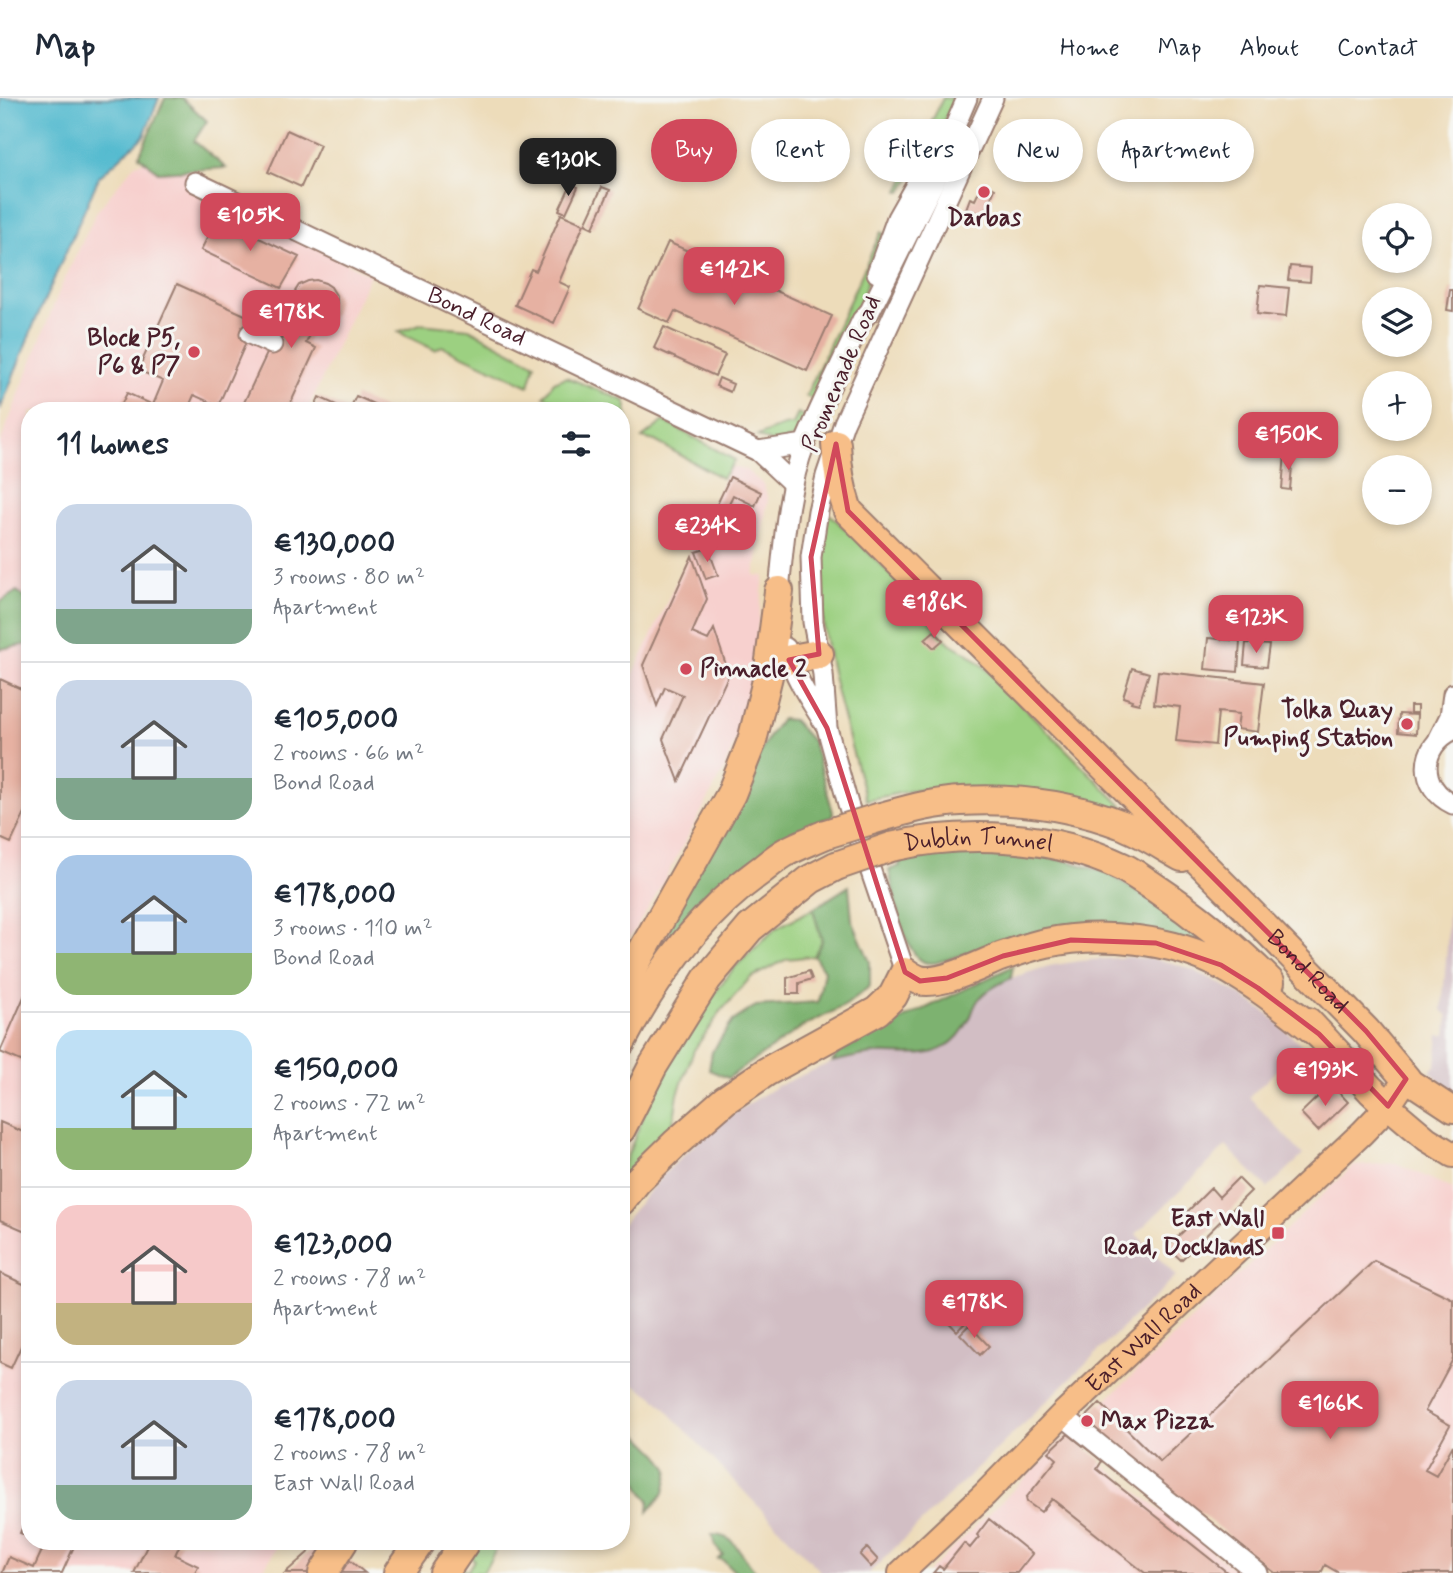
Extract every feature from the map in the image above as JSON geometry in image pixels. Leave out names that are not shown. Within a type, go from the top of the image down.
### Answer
[{"type":"highway","points":[[836,444],[839,482],[848,511],[1235,897]]},
{"type":"highway","points":[[630,973],[731,794],[752,741],[780,662],[779,591]]},
{"type":"highway","points":[[780,662],[819,654]]},
{"type":"highway","name":"Dublin Tunnel","points":[[630,1025],[667,966],[698,927],[744,882],[785,853],[825,834],[912,808],[959,801],[1006,800],[1067,808],[1122,824],[1182,857],[1235,897]]},
{"type":"highway","name":"Dublin Tunnel","points":[[630,1111],[653,1066],[707,979],[750,928],[811,879],[836,866],[891,847],[953,838],[1007,838],[1070,847],[1124,867],[1206,924],[1245,957],[1320,1034]]},
{"type":"highway","name":"Bond Road","points":[[1235,897],[1366,1031],[1406,1079]]},
{"type":"highway","points":[[630,1190],[676,1143],[725,1100],[766,1072],[877,1011],[893,996],[905,972],[920,981],[947,978],[1046,943],[1129,938],[1192,953],[1221,965],[1258,988],[1320,1034]]},
{"type":"highway","name":"Bond Road","points":[[1320,1034],[1388,1105]]},
{"type":"highway","points":[[323,1573],[338,1550]]},
{"type":"highway","points":[[398,1573],[414,1550]]},
{"type":"highway","points":[[444,1573],[460,1550]]},
{"type":"main road","name":"East Wall Road","points":[[901,1573],[985,1494],[1062,1415],[1362,1133],[1388,1105],[1406,1079]]},
{"type":"main road","points":[[1406,1079],[1453,1110]]},
{"type":"main road","points":[[1388,1105],[1427,1139],[1453,1156]]},
{"type":"street","name":"Promenade Road","points":[[779,591],[787,514],[805,444],[862,320],[870,311],[938,174],[954,126],[967,98]]},
{"type":"street","name":"Promenade Road","points":[[905,972],[848,804],[827,727],[823,674],[813,622],[811,557],[818,511],[836,444],[871,360],[993,98]]},
{"type":"street","name":"Bond Road","points":[[195,182],[758,451],[793,484]]},
{"type":"street","points":[[250,334],[272,344]]},
{"type":"street","points":[[758,451],[805,444]]},
{"type":"street","name":"Promenade Road","points":[[780,662],[798,681],[827,727]]},
{"type":"street","points":[[1453,694],[1446,735],[1432,749],[1427,769],[1437,793],[1453,804]]},
{"type":"street","points":[[1062,1415],[1258,1573]]},
{"type":"highlighted area","points":[[836,444],[848,511],[1366,1031],[1406,1079],[1388,1106],[1319,1034],[1258,988],[1221,965],[1156,943],[1071,940],[1003,956],[947,978],[920,981],[905,972],[827,728],[789,660],[819,654],[811,557]]},
{"type":"shaded area","points":[[163,155],[189,165],[205,204],[244,221],[268,224],[370,275],[311,402],[21,402],[21,1550],[275,1550],[261,1573],[0,1573],[0,443],[60,289],[97,211],[135,164]]},
{"type":"shaded area","points":[[730,467],[746,470],[764,485],[768,500],[754,575],[764,576],[749,705],[724,770],[630,938],[630,682]]},
{"type":"shaded area","points":[[1453,866],[1453,1091],[1430,1071],[1436,1065],[1439,1035],[1446,1035],[1448,1016],[1442,1010]]},
{"type":"shaded area","points":[[1129,957],[1173,963],[1218,982],[1268,1014],[1303,1046],[1249,1097],[1303,1155],[1268,1188],[1226,1146],[1136,1234],[1176,1276],[869,1573],[822,1573],[654,1397],[630,1381],[630,1215],[667,1171],[701,1139],[728,1117],[777,1086],[832,1062],[877,1054],[909,1055],[943,1048],[956,1039],[970,1019],[980,997],[991,989],[1011,978],[1049,966]]},
{"type":"shaded area","points":[[1396,1163],[1453,1189],[1453,1573],[1336,1573],[1325,1566],[1321,1573],[1161,1464],[1102,1404],[1353,1166]]},
{"type":"shaded area","points":[[1068,1437],[1239,1573],[927,1573]]},
{"type":"green space","points":[[165,98],[182,98],[207,121],[194,141],[226,168],[158,172],[139,156]]},
{"type":"green space","points":[[943,98],[955,98],[944,119],[933,119]]},
{"type":"green space","points":[[903,182],[908,182],[902,192],[899,191]]},
{"type":"green space","points":[[881,232],[884,234],[855,317],[816,401],[806,396]]},
{"type":"green space","points":[[420,324],[469,329],[535,364],[529,386],[442,346],[435,350],[398,332]]},
{"type":"green space","points":[[566,377],[625,402],[557,402],[544,396],[554,382]]},
{"type":"green space","points":[[798,413],[807,418],[798,436],[775,444],[757,436],[793,425]]},
{"type":"green space","points":[[664,421],[735,460],[722,478],[655,441],[642,438]]},
{"type":"green space","points":[[828,514],[917,601],[937,631],[983,666],[1136,820],[1044,798],[947,788],[910,791],[866,800],[826,644],[821,589],[823,540]]},
{"type":"green space","points":[[17,591],[21,595],[21,646],[0,649],[0,602]]},
{"type":"green space","points":[[781,719],[793,720],[813,742],[833,812],[832,817],[822,820],[671,937],[668,924],[769,736]]},
{"type":"green space","points":[[964,849],[1035,855],[1108,873],[1224,948],[1012,940],[935,963],[924,962],[916,956],[905,934],[889,870],[900,866],[898,859]]},
{"type":"green space","points":[[849,886],[852,920],[870,962],[870,986],[846,1005],[802,1027],[728,1078],[709,1070],[712,1052],[733,1021],[756,1006],[818,1002],[824,971],[814,956],[822,941],[813,909]]},
{"type":"green space","points":[[813,909],[822,941],[814,956],[787,959],[750,978],[721,1011],[694,1050],[678,1094],[669,1134],[630,1174],[630,1150],[651,1097],[692,1023],[734,968],[776,928]]},
{"type":"green space","points":[[1013,966],[1011,978],[982,995],[962,1031],[945,1047],[928,1053],[875,1054],[832,1062],[841,1049]]},
{"type":"green space","points":[[630,1426],[659,1455],[669,1470],[664,1493],[648,1512],[649,1500],[631,1472]]},
{"type":"green space","points":[[712,1535],[727,1538],[733,1543],[757,1573],[736,1573],[724,1561],[718,1559],[723,1555],[715,1546]]},
{"type":"green space","points":[[496,1550],[483,1573],[451,1573],[457,1563],[467,1572],[474,1560],[466,1551]]},
{"type":"water","points":[[0,98],[159,98],[144,136],[99,177],[34,324],[0,410]]},
{"type":"building","points":[[287,130],[320,145],[301,187],[268,172]]},
{"type":"building","points":[[983,183],[995,189],[984,215],[966,209],[970,198],[975,200]]},
{"type":"building","points":[[571,184],[578,187],[566,213],[559,210]]},
{"type":"building","points":[[602,187],[610,190],[593,228],[585,224]]},
{"type":"building","points":[[561,214],[584,224],[559,282],[570,287],[554,323],[515,305],[531,269],[536,271]]},
{"type":"building","points":[[217,218],[299,257],[281,288],[201,250]]},
{"type":"building","points":[[668,242],[832,316],[807,371],[675,311],[669,323],[638,309]]},
{"type":"building","points":[[1290,266],[1311,268],[1310,282],[1288,280]]},
{"type":"building","points":[[316,280],[331,287],[337,297],[337,305],[334,315],[327,323],[314,327],[306,343],[316,348],[291,402],[244,402],[278,330],[290,335],[297,319],[291,302],[294,293],[299,285]]},
{"type":"building","name":"Block P5, P6 & P7","points":[[177,284],[256,320],[220,402],[209,402],[194,395],[191,402],[154,402],[163,381],[138,370]]},
{"type":"building","points":[[1260,285],[1289,288],[1286,317],[1257,314]]},
{"type":"building","points":[[1450,290],[1453,290],[1453,311],[1447,310]]},
{"type":"building","points":[[664,327],[725,355],[715,376],[654,348]]},
{"type":"building","points":[[719,378],[733,384],[730,392],[716,386]]},
{"type":"building","name":"Block P5, P6 & P7","points":[[127,393],[146,402],[122,402]]},
{"type":"building","points":[[356,396],[369,402],[353,402]]},
{"type":"building","points":[[319,397],[330,402],[317,402]]},
{"type":"building","points":[[1285,454],[1293,454],[1290,490],[1282,489]]},
{"type":"building","points":[[730,477],[761,492],[755,506],[733,495],[711,541],[702,536]]},
{"type":"building","points":[[708,548],[718,575],[706,579],[696,552]]},
{"type":"building","name":"Pinnacle 2","points":[[692,556],[707,599],[692,633],[708,640],[714,629],[729,674],[679,781],[663,739],[683,695],[665,687],[657,706],[643,665]]},
{"type":"building","points":[[934,631],[943,640],[934,648],[925,639]]},
{"type":"building","points":[[1208,638],[1240,641],[1238,672],[1205,669]]},
{"type":"building","points":[[1246,643],[1269,645],[1266,667],[1244,665]]},
{"type":"building","points":[[1132,668],[1149,673],[1139,704],[1123,697]]},
{"type":"building","points":[[1158,671],[1264,683],[1258,732],[1237,729],[1239,714],[1218,712],[1215,745],[1176,741],[1180,707],[1154,704]]},
{"type":"building","points":[[0,679],[21,689],[21,821],[11,843],[0,838]]},
{"type":"building","points":[[1410,706],[1417,706],[1417,713],[1410,713]]},
{"type":"building","name":"Tolka Quay Pumping Station","points":[[1399,714],[1417,715],[1416,734],[1398,732]]},
{"type":"building","points":[[809,971],[812,979],[799,983],[799,994],[787,994],[787,978]]},
{"type":"building","points":[[21,1004],[21,1061],[0,1052]]},
{"type":"building","points":[[1331,1084],[1348,1102],[1318,1131],[1301,1113]]},
{"type":"building","points":[[0,1122],[21,1131],[21,1229],[0,1220]]},
{"type":"building","points":[[1238,1178],[1251,1191],[1181,1260],[1167,1247],[1189,1226],[1181,1218],[1211,1188],[1219,1197]]},
{"type":"building","points":[[1374,1261],[1453,1299],[1453,1359],[1425,1411],[1450,1425],[1425,1470],[1436,1476],[1453,1445],[1453,1573],[1339,1573],[1325,1565],[1321,1573],[1275,1573],[1087,1421],[1087,1416],[1100,1403],[1160,1462]]},
{"type":"building","points":[[0,1273],[21,1283],[21,1346],[11,1368],[0,1363]]},
{"type":"building","points":[[946,1301],[966,1322],[957,1331],[937,1310]]},
{"type":"building","points":[[969,1325],[989,1346],[980,1355],[960,1334]]},
{"type":"building","points":[[1068,1434],[1102,1461],[1097,1469],[1228,1573],[1145,1573],[1052,1499],[1041,1512],[1027,1502],[1026,1498],[1057,1459],[1049,1452]]},
{"type":"building","points":[[989,1519],[1032,1554],[1017,1573],[933,1573],[939,1566],[943,1569],[964,1543],[970,1548]]},
{"type":"building","points":[[867,1548],[878,1560],[871,1567],[860,1555]]},
{"type":"building","points":[[42,1550],[72,1550],[62,1573],[2,1573],[9,1557],[34,1568]]},
{"type":"building","points":[[145,1550],[177,1550],[175,1555],[198,1566],[195,1573],[134,1573]]},
{"type":"building","points":[[311,1550],[337,1550],[365,1573],[285,1573]]},
{"type":"place","name":"Darbas","points":[[984,192]]},
{"type":"place","name":"Block P5, P6 & P7","points":[[194,352]]},
{"type":"place","name":"Pinnacle 2","points":[[686,669]]},
{"type":"place","name":"Tolka Quay Pumping Station","points":[[1407,724]]},
{"type":"place","name":"East Wall Road, Docklands","points":[[1278,1233]]},
{"type":"place","name":"Max Pizza","points":[[1087,1421]]}]
